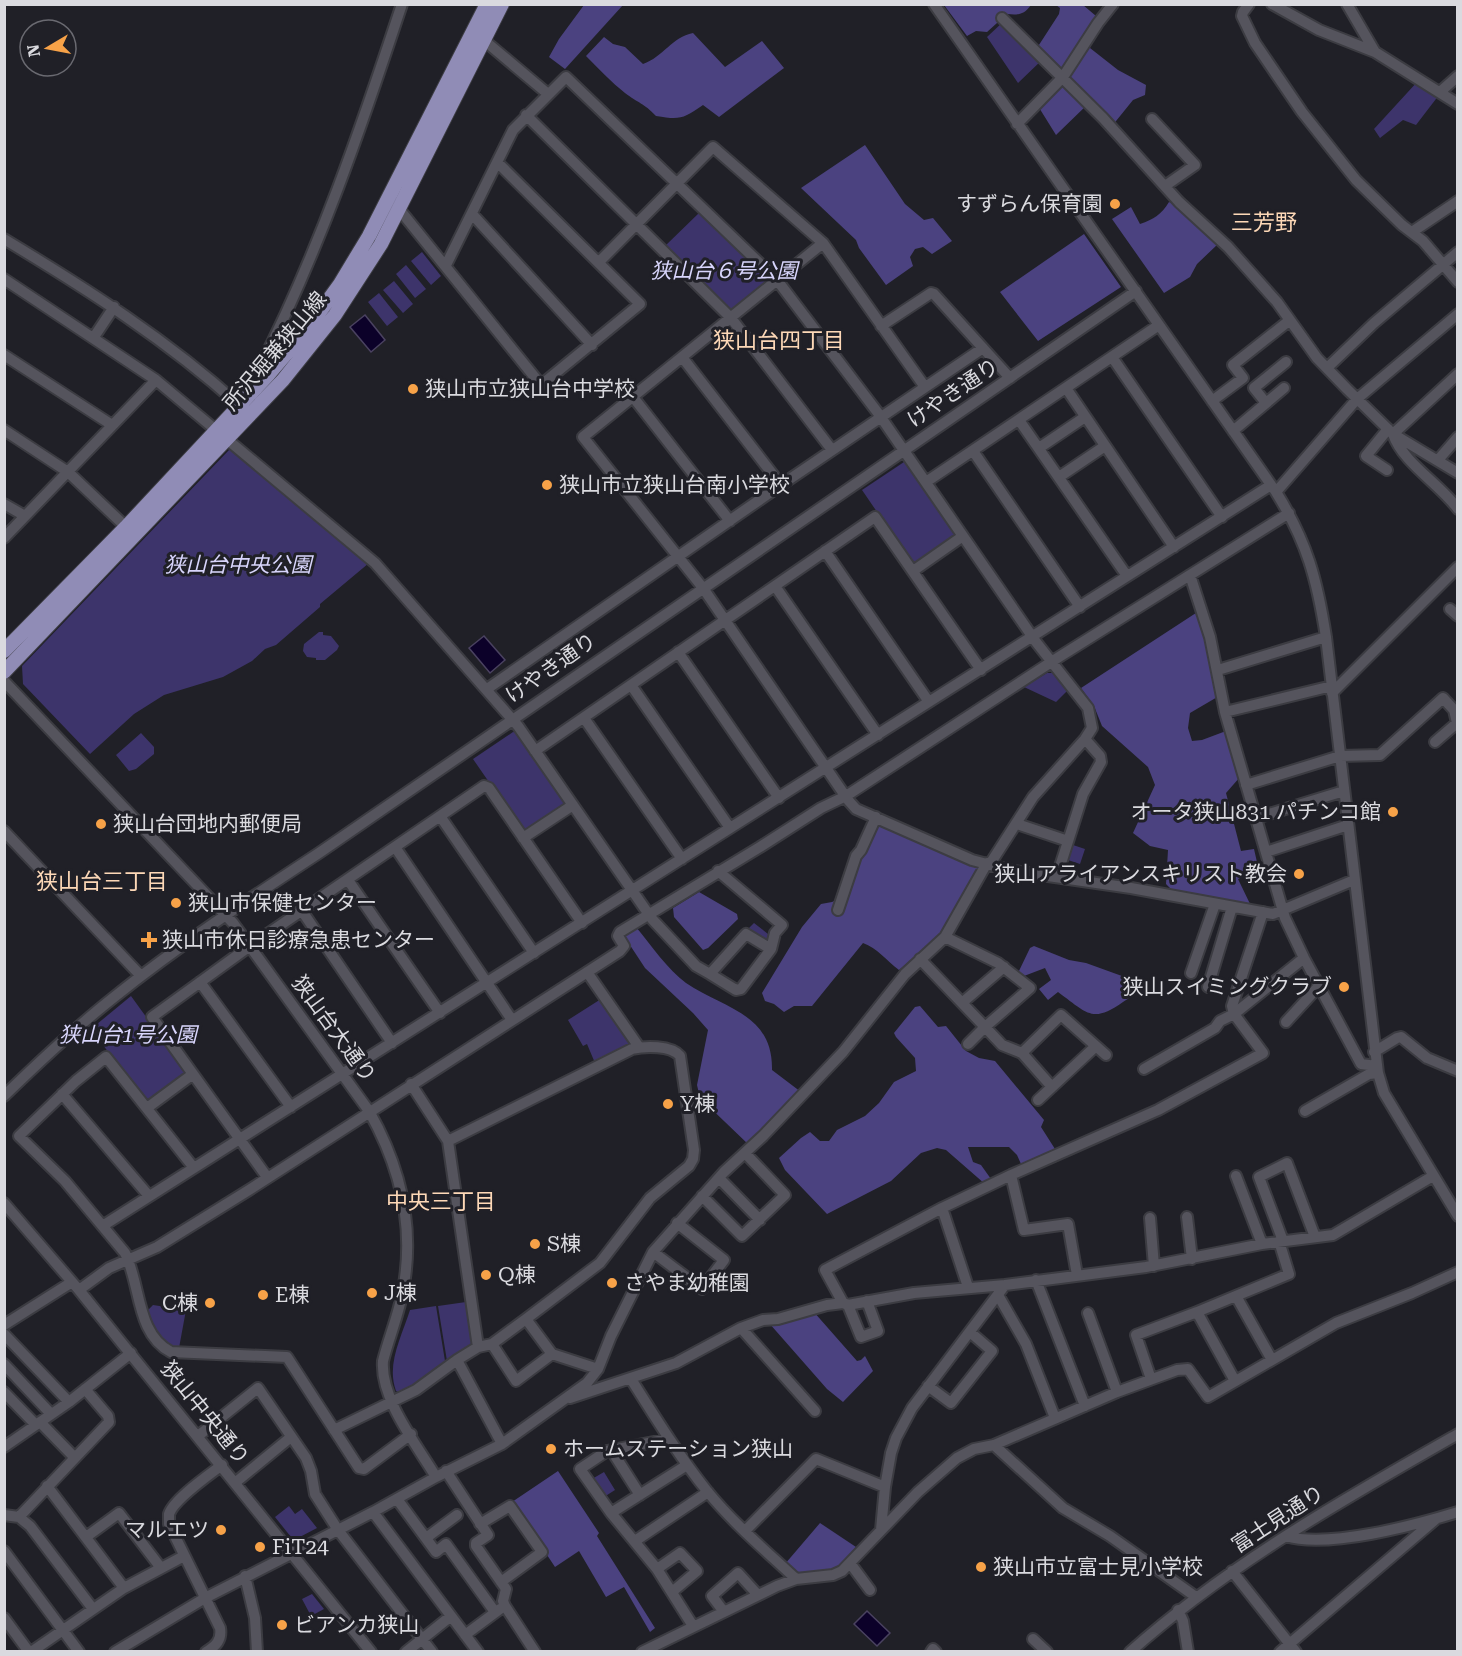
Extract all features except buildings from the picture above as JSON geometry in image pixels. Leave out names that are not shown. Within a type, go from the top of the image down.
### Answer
[{"type":"main road","name":"所沢堀兼狭山線","points":[[4,651],[126,527],[221,435],[283,380],[335,315],[361,278],[399,209],[478,36],[487,4]]},
{"type":"main road","name":"所沢堀兼狭山線","points":[[4,672],[221,435],[239,405],[308,328],[352,264],[478,36],[502,4]]},
{"type":"street","points":[[268,375],[260,367],[298,289],[326,220],[402,4]]},
{"type":"street","points":[[934,4],[1273,489],[1289,513],[1307,551],[1326,637],[1377,1070],[1384,1093],[1458,1216]]},
{"type":"street","points":[[1017,124],[1063,77],[1113,4]]},
{"type":"street","points":[[1249,4],[1242,16],[1255,43],[1302,112],[1356,180],[1402,225],[1423,241],[1458,282]]},
{"type":"street","points":[[1272,4],[1319,30],[1375,52],[1458,104]]},
{"type":"street","points":[[1347,4],[1375,52]]},
{"type":"street","points":[[1002,18],[1063,77],[1179,202],[1228,247],[1277,302],[1317,358],[1357,399],[1391,432],[1458,472]]},
{"type":"street","points":[[478,36],[548,94]]},
{"type":"street","points":[[1440,92],[1458,76]]},
{"type":"street","points":[[115,1652],[245,1576],[502,1444],[587,1383],[598,1369],[610,1336],[653,1252],[719,1178],[843,1052],[888,994],[920,959],[945,937],[989,863],[1033,797],[1092,728],[1088,708],[1051,662],[881,417],[777,280],[566,77],[513,130],[446,265]]},
{"type":"street","points":[[526,115],[731,318],[832,450]]},
{"type":"street","points":[[1152,119],[1195,165],[1165,186]]},
{"type":"street","points":[[599,262],[713,147],[822,243],[926,387]]},
{"type":"street","points":[[399,209],[541,385],[640,304],[498,163]]},
{"type":"street","points":[[1412,232],[1458,201]]},
{"type":"street","points":[[472,214],[592,345]]},
{"type":"street","points":[[4,239],[114,307],[179,355],[239,405]]},
{"type":"street","points":[[822,243],[583,437],[703,588],[856,809],[972,860],[1012,871],[1057,876],[1273,914],[1354,880]]},
{"type":"street","points":[[1327,368],[1374,323],[1458,252]]},
{"type":"street","points":[[4,279],[156,380],[375,563],[512,718],[649,915],[696,966],[736,990],[741,989],[771,949],[775,933],[782,925],[718,872]]},
{"type":"street","name":"けやき通り","points":[[4,1096],[75,1030],[141,976],[225,915],[328,847],[512,718],[1136,291]]},
{"type":"street","points":[[881,326],[931,293],[934,294],[1010,378]]},
{"type":"street","points":[[94,337],[114,307]]},
{"type":"street","points":[[104,1225],[1127,576],[1222,517],[1273,489],[1357,399],[1458,314]]},
{"type":"street","points":[[1212,401],[1243,378],[1233,365],[1290,320]]},
{"type":"street","points":[[926,482],[1159,325]]},
{"type":"street","points":[[487,690],[678,556],[983,348]]},
{"type":"street","points":[[4,355],[112,425]]},
{"type":"street","points":[[682,357],[781,485]]},
{"type":"street","points":[[1112,357],[1222,517]]},
{"type":"street","points":[[1266,403],[1254,388],[1286,362]]},
{"type":"street","points":[[1388,470],[1366,456],[1458,374]]},
{"type":"street","points":[[4,538],[156,380]]},
{"type":"street","points":[[1066,388],[1174,547]]},
{"type":"street","points":[[1233,431],[1284,388]]},
{"type":"street","points":[[633,397],[730,521]]},
{"type":"street","points":[[1040,448],[1085,417]]},
{"type":"street","points":[[1019,420],[1127,576]]},
{"type":"street","points":[[4,430],[68,472],[126,527]]},
{"type":"street","points":[[1391,432],[1404,452],[1458,509]]},
{"type":"street","points":[[1438,460],[1458,437]]},
{"type":"street","points":[[1059,477],[1105,446]]},
{"type":"street","points":[[973,451],[1080,607]]},
{"type":"street","points":[[4,504],[25,516]]},
{"type":"street","points":[[4,1325],[109,1268],[157,1247],[588,972],[623,948],[619,933],[821,808],[846,796],[1051,662],[1289,513]]},
{"type":"street","points":[[535,751],[875,517],[981,670]]},
{"type":"street","points":[[913,571],[963,536]]},
{"type":"street","points":[[825,551],[929,702]]},
{"type":"street","points":[[1225,712],[1332,690],[1458,567]]},
{"type":"street","points":[[1190,575],[1210,637],[1225,712],[1282,910],[1304,958],[1361,1064],[1377,1070]]},
{"type":"street","points":[[775,586],[878,735]]},
{"type":"street","points":[[1218,670],[1326,637]]},
{"type":"street","points":[[678,652],[779,798]]},
{"type":"street","name":"狭山台大通り","points":[[4,681],[225,915],[343,1074],[382,1134],[393,1160],[403,1200],[408,1239],[404,1289],[383,1361],[384,1380],[392,1402],[411,1434],[480,1524]]},
{"type":"street","points":[[631,685],[730,828]]},
{"type":"street","points":[[1246,785],[1340,756],[1380,755],[1443,698],[1456,708],[1457,723],[1436,742]]},
{"type":"street","points":[[584,718],[682,859]]},
{"type":"street","points":[[1057,876],[1083,794],[1101,762],[1100,756],[1084,739]]},
{"type":"street","points":[[267,1177],[152,1017],[250,946],[486,786],[582,923]]},
{"type":"street","points":[[1256,818],[1344,791]]},
{"type":"street","points":[[523,838],[573,805]]},
{"type":"street","points":[[440,816],[534,953]]},
{"type":"street","points":[[838,910],[856,856],[876,817]]},
{"type":"street","points":[[1017,824],[1068,841]]},
{"type":"street","points":[[1266,852],[1348,825]]},
{"type":"street","points":[[4,831],[141,976]]},
{"type":"street","points":[[394,848],[512,1020]]},
{"type":"street","points":[[348,880],[440,1013]]},
{"type":"street","points":[[1191,973],[1215,904]]},
{"type":"street","points":[[1208,987],[1232,907]]},
{"type":"street","points":[[302,911],[392,1043]]},
{"type":"street","points":[[867,1301],[878,1331],[861,1337],[846,1304],[825,1270],[942,1208],[1158,1110],[1263,1053],[1234,1014],[1232,1006],[1263,912]]},
{"type":"street","points":[[710,974],[746,934],[771,949]]},
{"type":"street","points":[[945,937],[1004,967],[1030,988],[968,1044]]},
{"type":"street","points":[[1144,1069],[1215,1028],[1220,1021],[1234,1014],[1304,958]]},
{"type":"street","points":[[920,959],[1002,1045],[1022,1053],[1052,1087]]},
{"type":"street","points":[[963,1002],[1004,967]]},
{"type":"street","points":[[588,972],[639,1047]]},
{"type":"street","points":[[200,982],[291,1107]]},
{"type":"street","points":[[1286,1022],[1319,986]]},
{"type":"street","points":[[1022,1053],[1060,1015],[1106,1055]]},
{"type":"street","points":[[1374,1052],[1401,1037],[1427,1058],[1458,1071]]},
{"type":"street","points":[[1038,1100],[1096,1046]]},
{"type":"street","points":[[334,1430],[416,1390],[456,1360],[478,1347],[492,1344],[526,1319],[600,1263],[650,1198],[689,1167],[694,1150],[680,1056],[673,1050],[639,1047],[632,1049],[448,1141]]},
{"type":"street","points":[[194,1168],[106,1057],[62,1094],[19,1136],[104,1225],[128,1259],[145,1321],[164,1348],[171,1352],[287,1357],[359,1468],[364,1469],[411,1434]]},
{"type":"street","points":[[1305,1111],[1377,1070]]},
{"type":"street","points":[[147,1108],[193,1074]]},
{"type":"street","points":[[411,1084],[448,1141],[478,1347]]},
{"type":"street","points":[[62,1094],[149,1196]]},
{"type":"street","points":[[702,1196],[742,1236],[760,1220],[784,1195],[745,1153]]},
{"type":"street","points":[[1151,1379],[1136,1335],[1289,1274],[1281,1241],[1259,1177],[1287,1163],[1315,1237]]},
{"type":"street","points":[[1011,1175],[1024,1230],[1068,1224],[1077,1275]]},
{"type":"street","points":[[1236,1176],[1262,1244]]},
{"type":"street","points":[[567,1398],[574,1398],[675,1363],[741,1328],[763,1320],[778,1319],[814,1308],[914,1293],[1005,1285],[1154,1266],[1262,1244],[1333,1235],[1433,1176]]},
{"type":"street","points":[[719,1178],[760,1220]]},
{"type":"street","name":"狭山中央通り","points":[[4,1203],[131,1353],[371,1652]]},
{"type":"street","points":[[942,1208],[968,1287]]},
{"type":"street","points":[[1187,1217],[1191,1259]]},
{"type":"street","points":[[1150,1218],[1154,1266]]},
{"type":"street","points":[[653,1252],[702,1289],[724,1260],[677,1223]]},
{"type":"street","points":[[642,1652],[758,1595],[796,1579],[832,1575],[842,1571],[918,1492],[957,1458],[974,1449],[994,1445],[1117,1392],[1177,1370],[1188,1369],[1208,1397],[1336,1323],[1458,1272]]},
{"type":"street","points":[[1036,1280],[1085,1406]]},
{"type":"street","points":[[881,1530],[885,1487],[896,1437],[912,1408],[1005,1285]]},
{"type":"street","points":[[998,1295],[1026,1344],[1055,1418]]},
{"type":"street","points":[[1236,1296],[1272,1360]]},
{"type":"street","points":[[1197,1312],[1235,1381]]},
{"type":"street","points":[[1088,1313],[1117,1392]]},
{"type":"street","points":[[526,1319],[552,1354],[598,1369]]},
{"type":"street","points":[[741,1328],[815,1411]]},
{"type":"street","points":[[928,1386],[951,1403],[992,1351],[970,1332]]},
{"type":"street","points":[[4,1334],[69,1401]]},
{"type":"street","points":[[492,1344],[516,1380],[552,1354]]},
{"type":"street","points":[[5,1446],[69,1401],[131,1353]]},
{"type":"street","points":[[456,1360],[502,1444]]},
{"type":"street","points":[[4,1364],[51,1414]]},
{"type":"street","points":[[631,1379],[669,1439],[708,1492],[796,1579]]},
{"type":"street","points":[[198,1436],[258,1388],[306,1458],[315,1494],[338,1530],[432,1652]]},
{"type":"street","points":[[19,1517],[109,1419],[85,1389]]},
{"type":"street","points":[[4,1392],[75,1458]]},
{"type":"street","name":"富士見通り","points":[[1130,1652],[1178,1610],[1232,1571],[1286,1536],[1458,1434]]},
{"type":"street","points":[[236,1482],[291,1437]]},
{"type":"street","points":[[669,1439],[607,1451],[580,1469],[611,1513],[657,1569],[693,1626]]},
{"type":"street","points":[[994,1445],[1063,1508],[1110,1536],[1196,1597]]},
{"type":"street","points":[[612,1451],[640,1495]]},
{"type":"street","points":[[745,1531],[816,1459],[885,1487]]},
{"type":"street","points":[[206,1652],[217,1643],[220,1632],[169,1524],[169,1514],[181,1499],[222,1465]]},
{"type":"street","points":[[611,1513],[687,1465]]},
{"type":"street","points":[[47,1486],[124,1588]]},
{"type":"street","points":[[635,1541],[708,1492]]},
{"type":"street","points":[[397,1499],[436,1552],[446,1544],[495,1612]]},
{"type":"street","points":[[501,1582],[542,1552],[510,1506],[480,1524],[488,1535],[476,1546],[501,1582],[506,1589],[503,1601],[505,1606],[535,1652]]},
{"type":"street","points":[[373,1512],[478,1652]]},
{"type":"street","points":[[1286,1536],[1299,1539],[1373,1534],[1458,1512]]},
{"type":"street","points":[[86,1537],[119,1513],[161,1568]]},
{"type":"street","points":[[4,1515],[19,1517],[30,1526],[93,1609]]},
{"type":"street","points":[[426,1538],[457,1515]]},
{"type":"street","points":[[1280,1652],[1293,1648],[1436,1519]]},
{"type":"street","points":[[4,1551],[78,1652]]},
{"type":"street","points":[[657,1569],[680,1553],[697,1571],[672,1592]]},
{"type":"street","points":[[4,1618],[30,1652],[124,1588],[184,1556]]},
{"type":"street","points":[[850,1563],[870,1590]]},
{"type":"street","points":[[1232,1571],[1293,1648]]},
{"type":"street","points":[[724,1612],[712,1596],[738,1573],[758,1595]]},
{"type":"street","points":[[245,1576],[255,1618],[256,1652]]},
{"type":"street","points":[[465,1635],[505,1606]]},
{"type":"street","points":[[1178,1610],[1184,1621],[1188,1652]]},
{"type":"street","points":[[406,1652],[451,1616]]},
{"type":"street","points":[[1033,1640],[1047,1652]]},
{"type":"street","points":[[931,1652],[933,1649],[936,1652]]},
{"type":"green space","points":[[1004,21],[1043,59],[1018,83],[987,37]]},
{"type":"green space","points":[[1418,81],[1439,95],[1416,125],[1403,120],[1380,138],[1374,129]]},
{"type":"green space","name":"狭山台６号公園","points":[[700,212],[769,279],[769,283],[730,312],[664,247]]},
{"type":"green space","points":[[422,252],[441,276],[431,285],[411,261]]},
{"type":"green space","points":[[406,265],[426,289],[415,298],[396,274]]},
{"type":"green space","points":[[394,281],[413,304],[403,313],[383,290]]},
{"type":"green space","points":[[379,293],[398,317],[387,326],[368,302]]},
{"type":"green space","name":"狭山台中央公園","points":[[229,450],[233,450],[369,563],[276,645],[265,649],[252,661],[223,677],[164,695],[134,714],[90,754],[23,684],[22,666]]},
{"type":"green space","points":[[904,462],[909,463],[957,532],[955,537],[917,563],[912,563],[862,490]]},
{"type":"green space","points":[[319,632],[331,636],[339,646],[325,660],[307,657],[303,651],[304,644]]},
{"type":"green space","points":[[1047,673],[1055,673],[1070,688],[1056,702],[1024,687]]},
{"type":"green space","points":[[513,732],[519,733],[565,802],[565,806],[527,832],[522,830],[473,759]]},
{"type":"green space","points":[[141,733],[154,747],[154,754],[136,769],[129,771],[116,755]]},
{"type":"green space","points":[[1070,844],[1085,849],[1080,864],[1065,859]]},
{"type":"green space","points":[[754,923],[768,934],[771,943],[746,931]]},
{"type":"green space","name":"狭山台1号公園","points":[[131,996],[186,1072],[185,1076],[149,1102],[145,1101],[91,1029]]},
{"type":"green space","points":[[601,999],[631,1045],[595,1063],[587,1044],[583,1046],[568,1020]]},
{"type":"green space","points":[[466,1302],[472,1344],[447,1361],[438,1306]]},
{"type":"green space","points":[[153,1305],[186,1310],[179,1348],[170,1347],[157,1334],[147,1311]]},
{"type":"green space","points":[[436,1306],[445,1361],[413,1386],[400,1393],[396,1391],[393,1381],[394,1360],[410,1310]]},
{"type":"green space","points":[[604,1472],[615,1490],[604,1497],[592,1479]]},
{"type":"green space","points":[[289,1506],[295,1514],[302,1509],[317,1528],[296,1539],[291,1537],[275,1517]]},
{"type":"green space","points":[[312,1594],[324,1609],[311,1616],[302,1599]]},
{"type":"shaded area","points":[[584,5],[623,5],[565,69],[549,57]]},
{"type":"shaded area","points":[[944,5],[1031,5],[1020,14],[1007,14],[987,32],[976,31],[967,36]]},
{"type":"shaded area","points":[[1056,5],[1083,5],[1096,16],[1090,48],[1118,70],[1146,85],[1145,95],[1133,100],[1112,126],[1090,102],[1056,135],[1038,106],[1067,76],[1037,48],[1059,14],[1060,8]]},
{"type":"shaded area","points":[[693,33],[725,67],[762,41],[784,68],[719,117],[703,105],[686,116],[671,118],[656,116],[620,89],[586,56],[604,37],[613,44],[625,47],[643,64],[679,39]]},
{"type":"shaded area","points":[[865,145],[905,204],[924,220],[933,218],[952,241],[932,254],[923,247],[915,249],[910,257],[913,266],[886,285],[859,248],[856,240],[801,188]]},
{"type":"shaded area","points":[[1169,202],[1176,205],[1218,244],[1197,264],[1190,277],[1164,293],[1112,219],[1131,207],[1140,224],[1157,216]]},
{"type":"shaded area","points":[[1084,234],[1121,287],[1038,341],[1000,292]]},
{"type":"shaded area","points":[[365,315],[385,340],[371,352],[350,327]]},
{"type":"shaded area","points":[[1199,611],[1219,696],[1190,713],[1188,728],[1192,741],[1202,740],[1226,731],[1240,777],[1226,793],[1241,851],[1254,849],[1259,871],[1238,879],[1252,908],[1177,895],[1166,884],[1168,850],[1150,846],[1133,833],[1155,785],[1148,767],[1102,726],[1094,706],[1081,688]]},
{"type":"shaded area","points":[[484,636],[505,660],[490,673],[469,648]]},
{"type":"shaded area","points":[[877,823],[981,868],[939,936],[899,970],[877,951],[863,943],[812,1006],[794,1006],[784,1012],[774,1004],[765,1001],[762,993],[802,927],[821,904],[847,895],[859,857]]},
{"type":"shaded area","points":[[699,892],[737,914],[738,919],[708,948],[703,950],[674,917],[673,908]]},
{"type":"shaded area","points":[[636,927],[679,978],[744,1015],[755,1024],[764,1036],[770,1051],[772,1070],[801,1092],[749,1145],[700,1098],[697,1085],[708,1030],[645,968],[624,936]]},
{"type":"shaded area","points":[[1034,946],[1069,960],[1086,963],[1133,980],[1138,984],[1138,990],[1112,1009],[1096,1014],[1083,1010],[1058,992],[1048,1000],[1039,989],[1051,980],[1045,968],[1024,976],[1018,973],[1030,948]]},
{"type":"shaded area","points":[[920,1006],[938,1027],[946,1026],[966,1051],[979,1058],[995,1061],[1044,1120],[1041,1127],[1055,1149],[1021,1164],[1017,1155],[1009,1147],[968,1147],[973,1162],[981,1165],[991,1179],[985,1184],[946,1150],[937,1148],[921,1153],[891,1181],[827,1214],[785,1170],[779,1158],[810,1132],[820,1141],[829,1141],[837,1130],[865,1116],[879,1103],[894,1082],[916,1071],[915,1058],[894,1033],[915,1007]]},
{"type":"shaded area","points":[[813,1311],[857,1361],[865,1356],[873,1371],[843,1402],[827,1389],[769,1323]]},
{"type":"shaded area","points":[[558,1471],[599,1533],[597,1536],[655,1628],[650,1632],[624,1587],[606,1597],[579,1551],[555,1567],[512,1502]]},
{"type":"shaded area","points":[[820,1523],[856,1547],[839,1567],[793,1572],[785,1564]]},
{"type":"shaded area","points":[[867,1611],[890,1633],[877,1646],[854,1624]]},
{"type":"place","name":"すずらん保育園","points":[[1115,204]]},
{"type":"place","name":"狭山市立狭山台中学校","points":[[413,389]]},
{"type":"place","name":"狭山市立狭山台南小学校","points":[[547,485]]},
{"type":"place","name":"オータ狭山831 パチンコ館","points":[[1393,812]]},
{"type":"place","name":"狭山台団地内郵便局","points":[[101,824]]},
{"type":"place","name":"狭山アライアンスキリスト教会","points":[[1299,874]]},
{"type":"place","name":"狭山市保健センター","points":[[176,903]]},
{"type":"place","name":"狭山市休日診療急患センター","points":[[149,940]]},
{"type":"place","name":"狭山スイミングクラブ","points":[[1344,987]]},
{"type":"place","name":"Y棟","points":[[668,1104]]},
{"type":"place","name":"S棟","points":[[535,1244]]},
{"type":"place","name":"Q棟","points":[[486,1275]]},
{"type":"place","name":"さやま幼稚園","points":[[612,1283]]},
{"type":"place","name":"J棟","points":[[372,1293]]},
{"type":"place","name":"E棟","points":[[263,1295]]},
{"type":"place","name":"C棟","points":[[210,1303]]},
{"type":"place","name":"ホームステーション狭山","points":[[551,1449]]},
{"type":"place","name":"マルエツ","points":[[221,1530]]},
{"type":"place","name":"FiT24","points":[[260,1547]]},
{"type":"place","name":"狭山市立富士見小学校","points":[[981,1567]]},
{"type":"place","name":"ビアンカ狭山","points":[[282,1625]]},
{"type":"district","name":"三芳野","points":[[1264,222]]},
{"type":"district","name":"狭山台四丁目","points":[[779,340]]},
{"type":"district","name":"狭山台三丁目","points":[[102,881]]},
{"type":"district","name":"中央三丁目","points":[[441,1201]]}]
